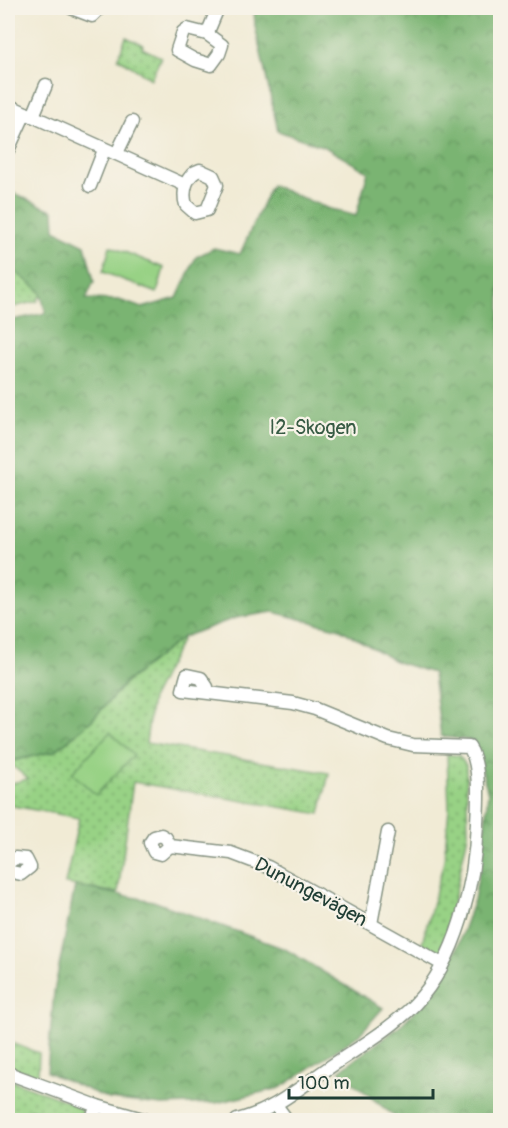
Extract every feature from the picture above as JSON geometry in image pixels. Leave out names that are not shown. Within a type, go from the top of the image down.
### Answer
[{"type":"street","points":[[71,8],[92,16],[100,8]]},
{"type":"street","points":[[207,34],[218,8]]},
{"type":"street","points":[[8,150],[46,86]]},
{"type":"street","points":[[8,105],[185,185]]},
{"type":"street","points":[[117,153],[132,122]]},
{"type":"street","points":[[90,186],[104,150]]},
{"type":"street","points":[[206,692],[293,703],[315,709],[397,741],[419,746],[469,747],[474,758],[478,806],[475,854],[460,922],[436,977],[415,1004],[393,1023],[276,1105],[249,1118],[237,1120]]},
{"type":"street","points":[[371,924],[388,831]]},
{"type":"street","name":"Dunungevägen","points":[[170,846],[231,853],[268,867],[442,964]]},
{"type":"street","points":[[8,863],[15,858],[26,859],[30,867],[21,874],[8,869]]},
{"type":"street","points":[[8,1073],[97,1106],[146,1120]]},
{"type":"street","points":[[276,1105],[287,1120]]},
{"type":"street","points":[[91,1120],[97,1106]]},
{"type":"green space","name":"I2-Skogen","points":[[254,8],[499,8],[500,1120],[399,1120],[339,1071],[399,1027],[436,988],[458,945],[474,900],[482,855],[488,793],[474,741],[441,736],[433,673],[397,662],[340,629],[273,612],[235,618],[183,637],[126,682],[92,720],[55,751],[8,762],[8,321],[46,313],[40,291],[8,266],[8,191],[54,211],[55,230],[85,245],[94,281],[86,299],[119,300],[142,308],[177,298],[196,257],[214,248],[240,254],[271,185],[327,208],[356,216],[368,172],[325,147],[278,131],[255,26]]},
{"type":"green space","points":[[126,37],[161,57],[151,79],[118,58]]},
{"type":"green space","points":[[110,246],[164,268],[157,293],[103,272]]},
{"type":"green space","points":[[8,269],[32,276],[45,295],[38,298],[38,301],[14,307],[8,303]]},
{"type":"green space","points":[[183,637],[152,698],[146,743],[329,773],[320,814],[133,782],[118,893],[65,884],[79,818],[8,805],[8,784],[28,779],[8,762],[55,751],[92,720],[126,682]]},
{"type":"green space","points":[[110,732],[134,755],[96,795],[72,773]]},
{"type":"green space","points":[[447,754],[459,756],[466,765],[468,834],[444,946],[438,953],[421,947],[444,861],[449,808]]},
{"type":"green space","points":[[75,886],[153,901],[285,949],[383,1008],[359,1035],[280,1088],[216,1103],[162,1105],[109,1099],[47,1072],[54,992]]},
{"type":"green space","points":[[8,1042],[39,1053],[38,1076],[8,1066]]},
{"type":"green space","points":[[8,1079],[82,1107],[81,1120],[62,1120],[30,1109],[28,1120],[8,1120]]}]
